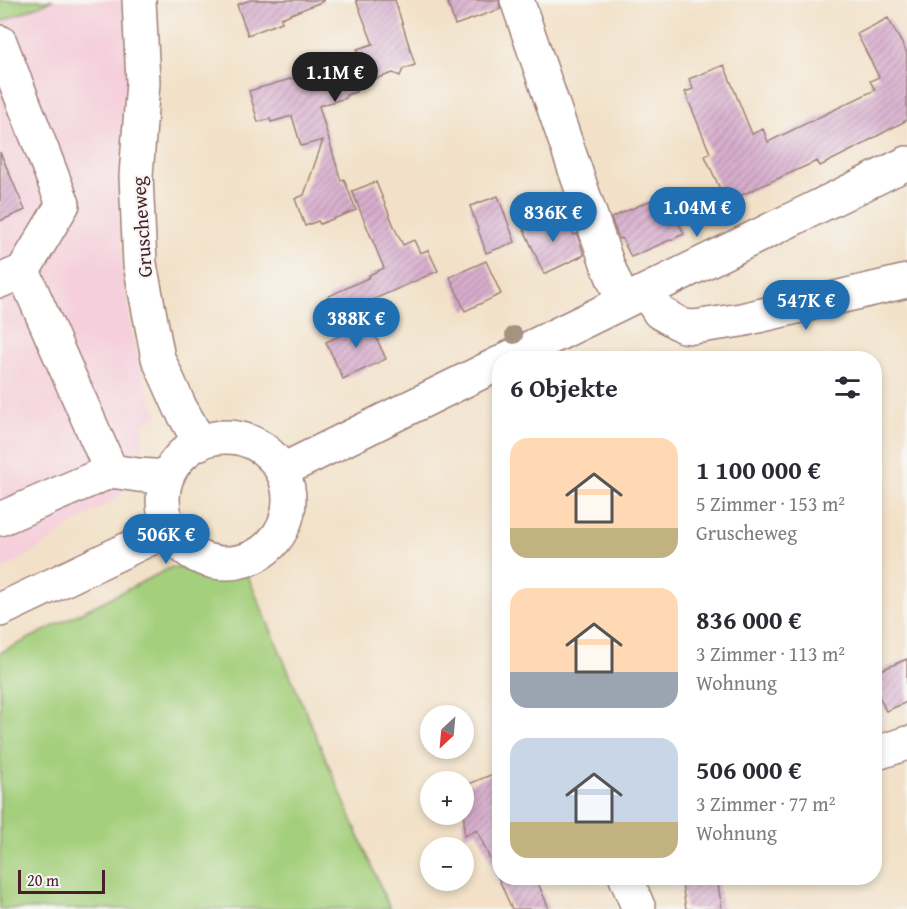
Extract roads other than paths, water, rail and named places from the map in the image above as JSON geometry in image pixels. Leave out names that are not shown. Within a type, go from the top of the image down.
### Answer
[{"type":"street","name":"Gruscheweg","points":[[139,0],[143,82],[136,176],[140,264],[158,358],[180,407],[200,443]]},
{"type":"street","points":[[517,0],[608,266],[614,279],[634,297],[683,326],[694,327],[741,320],[907,281]]},
{"type":"street","points":[[0,42],[63,204],[11,276],[111,471]]},
{"type":"street","points":[[523,351],[907,163]]},
{"type":"street","points":[[283,470],[492,367]]},
{"type":"street","points":[[232,437],[252,442],[270,454],[283,470],[289,488],[290,507],[285,525],[276,541],[262,554],[245,561],[226,564],[208,562],[191,553],[175,539],[165,520],[162,500],[167,477],[176,461],[192,447],[211,439],[232,437]]},
{"type":"street","points":[[0,519],[111,471],[167,477]]},
{"type":"street","points":[[0,610],[170,529]]},
{"type":"street","points":[[882,751],[907,743]]},
{"type":"street","points":[[629,885],[639,909]]}]
